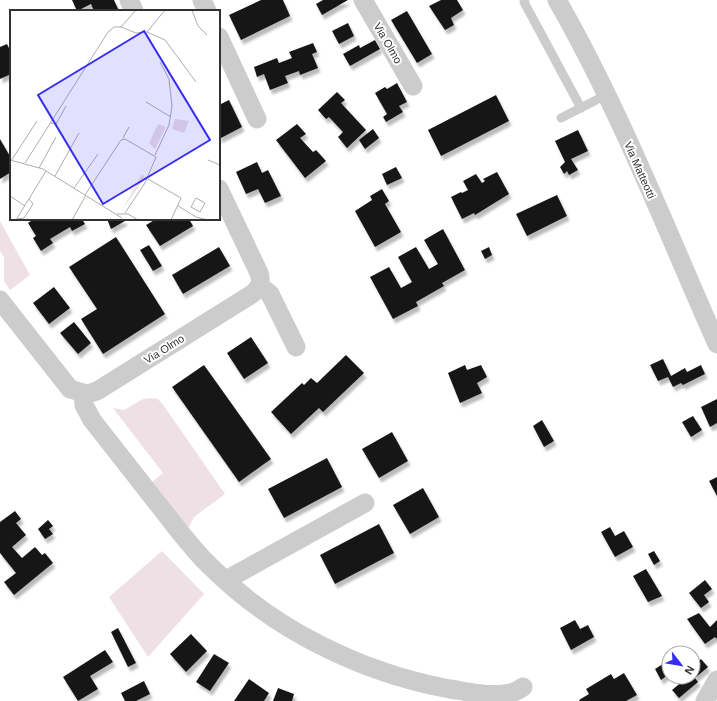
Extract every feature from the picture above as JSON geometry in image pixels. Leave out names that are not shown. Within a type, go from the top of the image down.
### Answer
[{"type":"street","points":[[129,0],[134,10]]},
{"type":"street","points":[[202,0],[207,10]]},
{"type":"street","name":"Via Olmo","points":[[363,0],[413,86]]},
{"type":"street","name":"Via Matteotti","points":[[557,0],[580,40],[606,95],[717,344]]},
{"type":"street","points":[[220,39],[257,119]]},
{"type":"street","points":[[220,191],[259,273],[261,279],[260,286],[270,294],[296,347]]},
{"type":"street","name":"Via Olmo","points":[[83,394],[97,391],[252,294],[260,286]]},
{"type":"street","points":[[0,300],[65,384],[74,391],[83,394],[84,405],[92,420],[191,546],[211,567],[256,604],[307,637],[376,669],[436,686],[484,694],[508,695],[523,687]]},
{"type":"street","points":[[226,580],[365,503]]},
{"type":"street","points":[[705,701],[717,680]]},
{"type":"lane","points":[[525,0],[524,2],[581,108]]},
{"type":"lane","points":[[562,118],[606,95]]},
{"type":"shaded area","points":[[0,221],[30,275],[10,290],[4,281],[4,257],[0,251]]},
{"type":"shaded area","points":[[143,399],[158,399],[164,406],[225,494],[194,517],[188,529],[151,483],[163,473],[113,408],[124,410]]},
{"type":"shaded area","points":[[162,551],[204,594],[148,657],[109,597]]},
{"type":"building","points":[[72,0],[114,0],[119,10],[94,10],[91,4],[77,10]]},
{"type":"building","points":[[261,0],[283,0],[290,16],[241,40],[229,15]]},
{"type":"building","points":[[323,0],[348,0],[322,15],[316,4]]},
{"type":"building","points":[[441,0],[457,0],[463,10],[451,18],[454,25],[445,30],[429,6]]},
{"type":"building","points":[[407,11],[432,54],[417,63],[391,20]]},
{"type":"building","points":[[348,23],[354,36],[339,44],[332,31]]},
{"type":"building","points":[[375,40],[380,49],[350,66],[343,54],[359,45],[360,48]]},
{"type":"building","points":[[313,43],[317,52],[312,54],[318,68],[300,75],[299,71],[285,76],[288,83],[270,90],[264,74],[257,77],[254,67],[277,58],[279,63],[292,58],[289,52]]},
{"type":"building","points":[[7,44],[10,50],[10,74],[0,79],[0,47]]},
{"type":"building","points":[[397,83],[407,102],[399,106],[403,112],[386,122],[383,117],[387,114],[375,93],[385,87],[387,89]]},
{"type":"building","points":[[337,92],[345,100],[341,103],[366,130],[347,148],[338,137],[343,132],[329,117],[326,119],[318,110]]},
{"type":"building","points":[[496,95],[509,121],[441,156],[428,130]]},
{"type":"building","points":[[229,100],[242,127],[220,138],[220,104]]},
{"type":"building","points":[[297,124],[306,134],[300,138],[313,152],[316,150],[326,161],[305,178],[276,140]]},
{"type":"building","points":[[373,129],[379,138],[365,149],[359,140]]},
{"type":"building","points":[[578,130],[588,151],[571,159],[578,170],[569,175],[567,171],[564,174],[560,167],[565,162],[555,141]]},
{"type":"building","points":[[0,139],[10,156],[10,173],[0,179]]},
{"type":"building","points":[[257,162],[262,173],[268,170],[281,196],[265,203],[258,189],[246,194],[236,172]]},
{"type":"building","points":[[396,167],[402,178],[387,185],[382,174]]},
{"type":"building","points":[[497,172],[509,194],[475,215],[474,213],[462,219],[451,197],[468,190],[463,181],[476,174],[482,183],[485,181],[483,179]]},
{"type":"building","points":[[382,189],[389,201],[385,204],[401,232],[375,247],[355,211],[372,200],[370,196]]},
{"type":"building","points":[[557,195],[567,216],[527,236],[516,214]]},
{"type":"building","points":[[32,220],[83,220],[85,224],[72,231],[70,227],[50,239],[53,243],[41,251],[33,238],[36,236],[28,223]]},
{"type":"building","points":[[107,220],[124,220],[125,221],[111,229]]},
{"type":"building","points":[[154,220],[190,220],[193,226],[160,246],[146,225]]},
{"type":"building","points":[[443,229],[465,270],[442,283],[444,286],[416,302],[418,306],[393,319],[370,277],[389,267],[401,288],[412,282],[398,257],[416,247],[429,269],[438,264],[424,240]]},
{"type":"building","points":[[116,237],[165,314],[103,354],[81,319],[97,309],[69,267]]},
{"type":"building","points":[[149,245],[162,266],[153,271],[140,250]]},
{"type":"building","points":[[219,247],[230,266],[183,294],[172,275]]},
{"type":"building","points":[[489,247],[492,255],[485,259],[481,251]]},
{"type":"building","points":[[54,287],[70,308],[49,324],[33,303]]},
{"type":"building","points":[[74,322],[91,343],[78,354],[60,333]]},
{"type":"building","points":[[251,337],[268,363],[244,379],[227,353]]},
{"type":"building","points":[[346,355],[364,373],[323,412],[319,408],[291,434],[271,412],[302,383],[304,385],[311,378],[317,383]]},
{"type":"building","points":[[663,359],[671,376],[685,368],[687,372],[701,365],[705,374],[683,385],[681,383],[673,387],[668,377],[658,381],[650,365]]},
{"type":"building","points":[[204,365],[271,459],[239,482],[172,387]]},
{"type":"building","points":[[465,365],[467,370],[481,365],[487,377],[477,383],[482,393],[460,403],[448,373]]},
{"type":"building","points":[[717,399],[717,423],[710,427],[701,407]]},
{"type":"building","points":[[693,416],[702,430],[691,437],[682,422]]},
{"type":"building","points":[[542,420],[554,441],[544,447],[533,426]]},
{"type":"building","points":[[392,432],[408,461],[379,478],[362,449]]},
{"type":"building","points":[[327,458],[342,487],[284,518],[268,489]]},
{"type":"building","points":[[717,477],[717,496],[709,481]]},
{"type":"building","points":[[423,488],[439,517],[410,534],[393,505]]},
{"type":"building","points":[[15,511],[21,519],[16,523],[26,535],[12,547],[22,558],[35,547],[42,555],[45,553],[53,563],[14,595],[4,582],[16,573],[0,553],[0,522]]},
{"type":"building","points":[[48,520],[53,526],[49,529],[53,534],[45,539],[38,529]]},
{"type":"building","points":[[379,524],[394,553],[335,584],[320,555]]},
{"type":"building","points":[[610,527],[615,536],[624,531],[633,547],[615,557],[601,532]]},
{"type":"building","points":[[654,551],[660,561],[654,565],[648,554]]},
{"type":"building","points":[[646,569],[662,596],[648,602],[633,576]]},
{"type":"building","points":[[705,580],[712,589],[704,595],[709,602],[701,608],[689,593]]},
{"type":"building","points":[[699,613],[710,627],[717,620],[717,639],[715,637],[705,644],[687,619]]},
{"type":"building","points":[[575,620],[580,629],[588,625],[594,637],[571,650],[560,628]]},
{"type":"building","points":[[118,628],[136,663],[128,667],[111,632]]},
{"type":"building","points":[[191,634],[207,651],[186,672],[170,654]]},
{"type":"building","points":[[105,650],[113,662],[90,676],[98,689],[78,701],[63,677]]},
{"type":"building","points":[[214,654],[229,663],[210,691],[196,682]]},
{"type":"building","points":[[701,659],[708,667],[701,673]]},
{"type":"building","points":[[661,665],[661,680],[655,669]]},
{"type":"building","points":[[624,673],[637,695],[626,701],[579,700],[589,694],[586,689],[611,674],[614,679]]},
{"type":"building","points":[[249,679],[269,693],[264,701],[234,701]]},
{"type":"building","points":[[144,681],[150,694],[136,701],[125,701],[121,693]]},
{"type":"building","points":[[678,685],[694,685],[679,698],[672,690]]},
{"type":"building","points":[[278,688],[294,694],[292,701],[273,701]]}]
